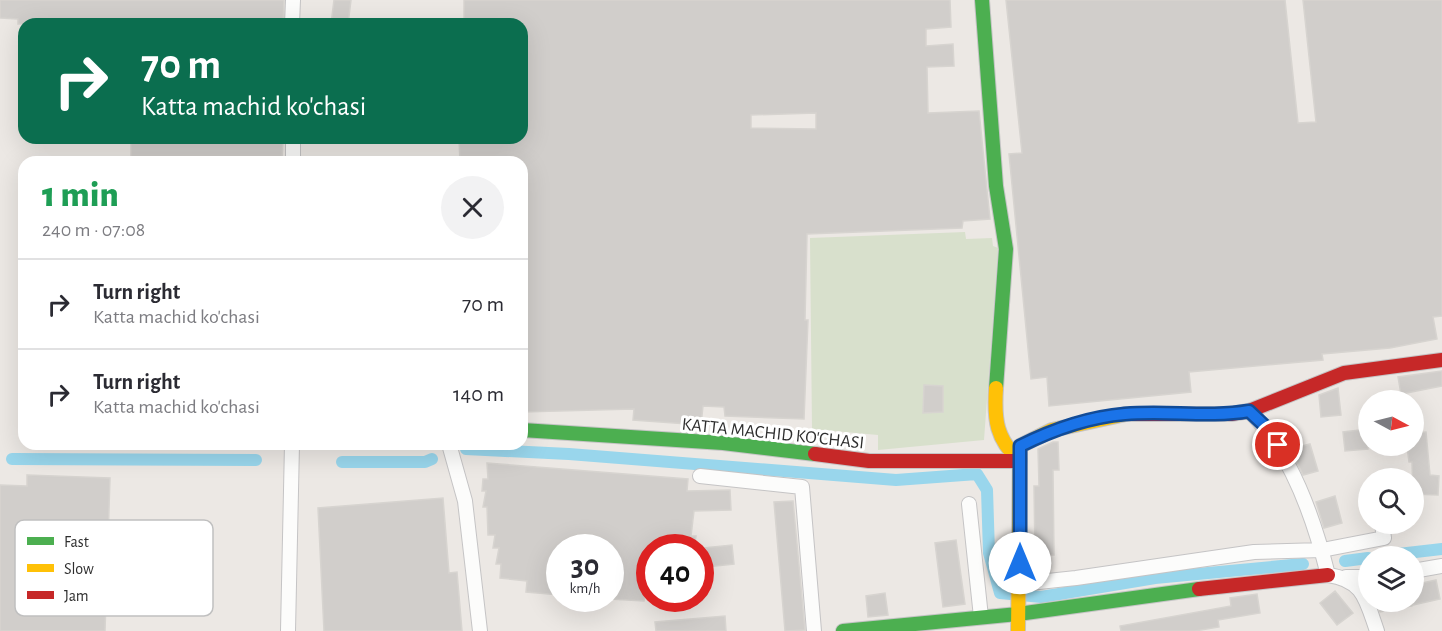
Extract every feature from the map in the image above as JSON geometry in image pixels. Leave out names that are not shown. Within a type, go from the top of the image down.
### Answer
[{"type":"street","points":[[292,18],[293,0]]},
{"type":"street","points":[[982,0],[996,186],[1006,249],[994,419],[1007,450],[1020,461]]},
{"type":"street","points":[[1018,631],[1020,446],[1052,430],[1124,414],[1231,414],[1249,411],[1344,373],[1442,360]]},
{"type":"street","points":[[1249,411],[1267,428],[1288,462],[1322,550],[1328,574]]},
{"type":"street","name":"KATTA MACHID KO'CHASI","points":[[528,430],[723,443],[869,461],[1020,461]]},
{"type":"street","points":[[288,631],[291,450]]},
{"type":"street","points":[[450,450],[465,501],[480,631]]},
{"type":"street","points":[[700,476],[802,487],[814,631]]},
{"type":"street","points":[[969,504],[981,617]]},
{"type":"street","points":[[1020,584],[1254,552],[1322,550],[1383,538],[1383,534]]},
{"type":"street","points":[[1424,569],[1442,566]]},
{"type":"street","points":[[843,631],[1018,614],[1253,581],[1328,574],[1358,577]]},
{"type":"street","points":[[1346,577],[1364,595],[1377,631]]},
{"type":"green space","points":[[965,232],[966,239],[992,238],[993,246],[998,248],[984,440],[878,450],[878,435],[812,429],[810,238]]},
{"type":"building","points":[[0,0],[284,0],[283,18],[0,18]]},
{"type":"building","points":[[334,0],[351,0],[349,18],[332,18]]},
{"type":"building","points":[[464,0],[950,0],[951,27],[926,29],[926,46],[953,44],[954,66],[927,67],[928,113],[979,111],[990,219],[963,221],[962,228],[807,234],[805,320],[808,320],[804,419],[725,416],[724,407],[703,406],[701,425],[633,420],[634,409],[528,412],[528,156],[460,156],[459,144],[528,144],[528,18],[464,18]],"holes":[[[816,113],[816,129],[751,128],[751,115]]]},
{"type":"building","points":[[1006,0],[1285,0],[1298,123],[1316,122],[1303,0],[1442,0],[1442,316],[1433,317],[1437,339],[1390,348],[1322,354],[1323,360],[1189,372],[1191,392],[1049,406],[1047,377],[1031,379],[1009,154],[1022,153]]},
{"type":"building","points":[[131,144],[283,144],[282,156],[131,156]]},
{"type":"building","points":[[1442,371],[1442,386],[1422,390],[1400,390],[1398,377]]},
{"type":"building","points":[[924,385],[943,386],[943,412],[923,413]]},
{"type":"building","points":[[1338,388],[1341,415],[1321,417],[1319,395]]},
{"type":"building","points":[[1358,430],[1358,450],[1345,451],[1343,432]]},
{"type":"building","points":[[1424,432],[1426,432],[1430,475],[1439,476],[1438,495],[1424,494],[1424,468],[1412,468],[1412,462],[1409,462],[1408,456],[1424,456]]},
{"type":"building","points":[[1058,442],[1059,470],[1053,470],[1054,555],[1035,555],[1034,486],[1039,486],[1038,449]]},
{"type":"building","points":[[1310,444],[1318,471],[1303,475],[1291,449]]},
{"type":"building","points":[[487,463],[688,479],[687,491],[730,490],[731,510],[694,511],[691,534],[636,534],[636,601],[624,600],[624,534],[546,534],[546,594],[526,592],[527,581],[500,578],[501,564],[496,564],[499,548],[493,548],[495,535],[488,535],[487,507],[483,507],[486,491],[482,491],[483,479],[488,479]]},
{"type":"building","points":[[27,475],[110,478],[109,520],[15,520],[15,616],[105,616],[105,631],[0,631],[0,485],[27,486]]},
{"type":"building","points":[[1335,496],[1342,523],[1324,528],[1316,502]]},
{"type":"building","points":[[443,498],[449,573],[457,572],[462,631],[324,631],[318,508]]},
{"type":"building","points":[[793,501],[805,630],[785,631],[774,502]]},
{"type":"building","points":[[956,540],[965,604],[943,607],[935,543]]},
{"type":"building","points":[[732,545],[734,564],[714,566],[714,547]]},
{"type":"building","points":[[1436,580],[1440,599],[1424,603],[1424,583]]},
{"type":"building","points":[[1335,591],[1353,613],[1337,625],[1320,603]]},
{"type":"building","points":[[885,593],[888,615],[868,617],[866,596]]},
{"type":"building","points":[[1257,594],[1260,613],[1218,620],[1219,627],[1195,631],[1121,631],[1120,626],[1231,606],[1230,598]]},
{"type":"building","points":[[725,616],[726,631],[656,631],[655,622]]},
{"type":"waterway","points":[[487,450],[569,454],[896,480],[977,474],[987,490],[989,553],[1000,593],[1041,597],[1155,578],[1303,564]]},
{"type":"waterway","points":[[12,459],[256,460]]},
{"type":"waterway","points":[[342,462],[425,462],[432,459]]},
{"type":"waterway","points":[[1424,551],[1442,549]]},
{"type":"waterway","points":[[1345,561],[1358,559]]},
{"type":"traffic: fast","points":[[982,0],[996,186],[1006,249],[996,388]]},
{"type":"traffic: fast","points":[[528,430],[723,443],[815,454]]},
{"type":"traffic: fast","points":[[843,631],[1018,614],[1199,589]]},
{"type":"traffic: slow","points":[[996,388],[998,428],[1006,445],[1020,461]]},
{"type":"traffic: slow","points":[[1018,631],[1020,446],[1052,430],[1126,414]]},
{"type":"traffic: jam","points":[[1126,414],[1231,414],[1249,411],[1344,373],[1442,360]]},
{"type":"traffic: jam","points":[[815,454],[869,461],[1020,461]]},
{"type":"traffic: jam","points":[[1199,589],[1328,575]]},
{"type":"route","points":[[1020,563],[1020,446],[1052,430],[1124,414],[1231,414],[1249,411],[1267,428],[1278,445]]}]
